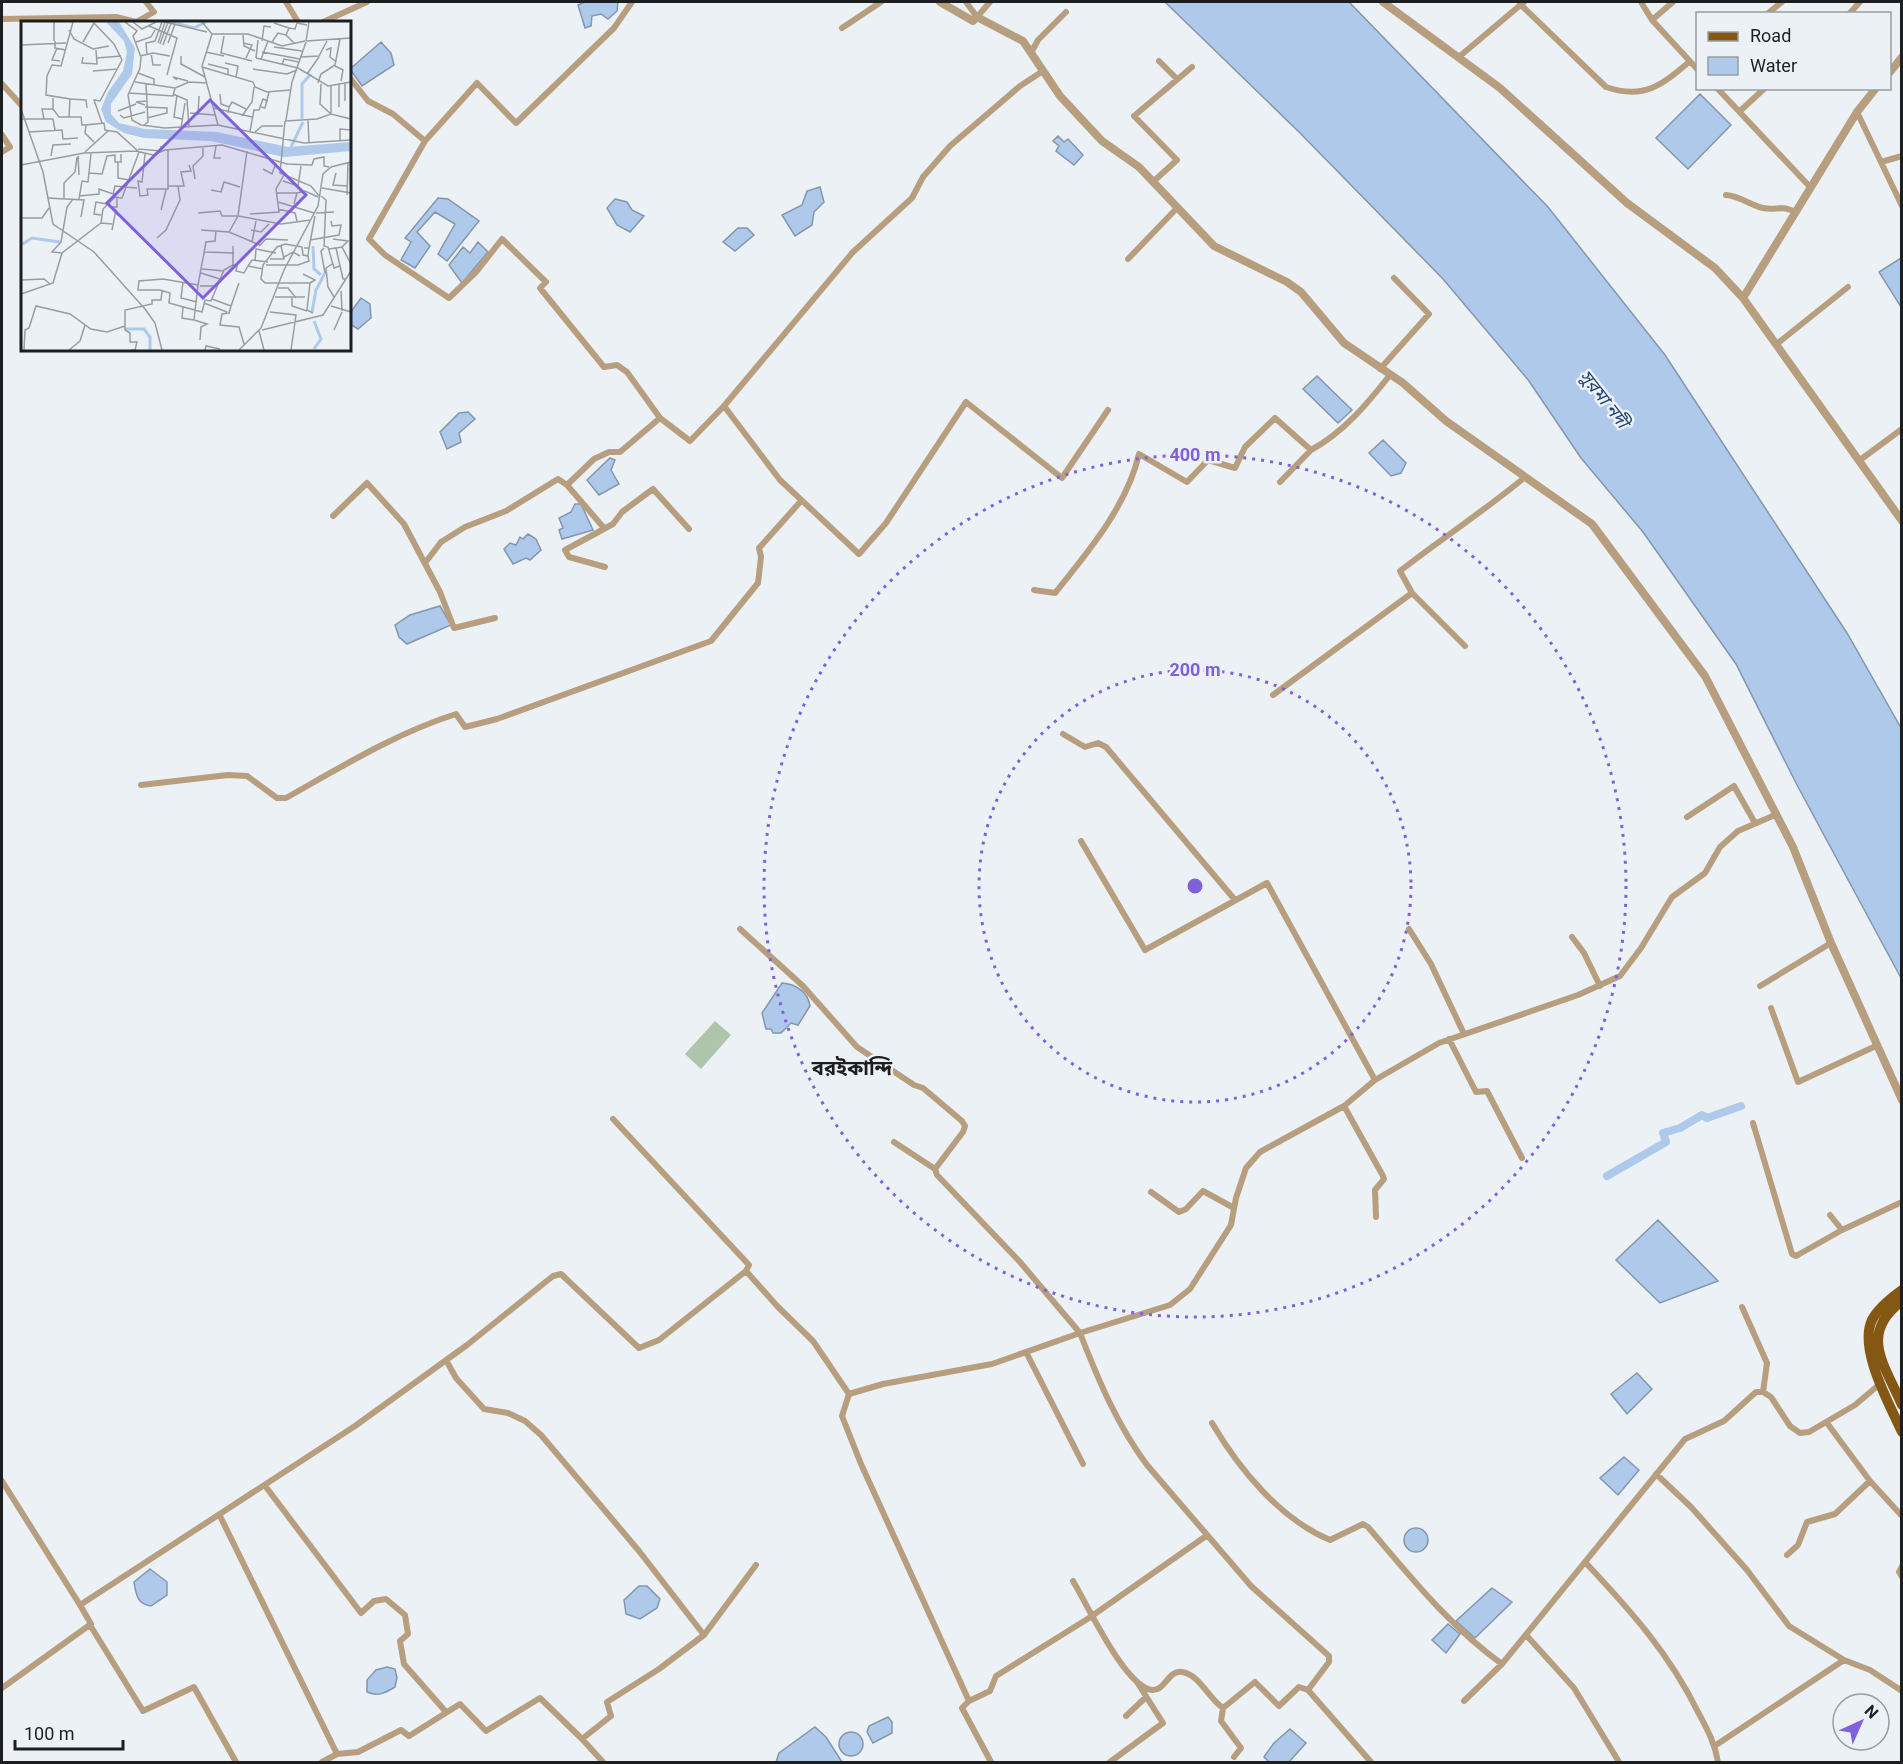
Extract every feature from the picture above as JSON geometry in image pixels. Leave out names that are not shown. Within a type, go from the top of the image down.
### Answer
[{"type":"main road","points":[[1902,1290],[1880,1308],[1871,1321],[1868,1348],[1885,1381],[1902,1405]]},
{"type":"main road","points":[[1902,1301],[1887,1314],[1877,1334],[1877,1345],[1885,1381],[1902,1432]]},
{"type":"street","points":[[138,21],[154,12],[146,2]]},
{"type":"street","points":[[286,2],[297,21]]},
{"type":"street","points":[[325,21],[367,2]]},
{"type":"street","points":[[632,2],[614,28],[516,123],[477,83],[424,141],[369,240],[385,255],[449,298],[477,272],[502,239],[546,282],[540,288],[596,359],[604,367],[618,365],[627,372],[660,418],[690,441],[724,406],[852,252],[912,198],[923,177],[950,146],[1020,86],[1043,71]]},
{"type":"street","points":[[842,28],[881,2]]},
{"type":"street","points":[[940,2],[973,21],[990,2]]},
{"type":"street","points":[[966,2],[977,17],[1023,41],[1032,51],[1060,96],[1102,141],[1139,166],[1207,240],[1224,253],[1275,274],[1301,292],[1344,343],[1390,375],[1446,422],[1592,524],[1705,676],[1793,847],[1831,943],[1902,1100]]},
{"type":"street","points":[[1383,2],[1500,88],[1567,152],[1627,203],[1715,268],[1743,298],[1778,343],[1902,521]]},
{"type":"street","points":[[1641,2],[1652,20],[1696,68]]},
{"type":"street","points":[[1652,20],[1673,2]]},
{"type":"street","points":[[1770,12],[1782,2]]},
{"type":"street","points":[[1460,57],[1522,3],[1606,87],[1619,91],[1651,90],[1661,86],[1689,62]]},
{"type":"street","points":[[1032,51],[1038,40],[1066,12]]},
{"type":"street","points":[[2,19],[116,17],[132,21]]},
{"type":"street","points":[[1891,71],[1902,57]]},
{"type":"street","points":[[1159,61],[1177,80]]},
{"type":"street","points":[[1154,182],[1177,160],[1134,116],[1192,67]]},
{"type":"street","points":[[351,79],[368,101],[393,114],[424,141]]},
{"type":"street","points":[[2,84],[21,105]]},
{"type":"street","points":[[1719,90],[1811,188]]},
{"type":"street","points":[[1740,111],[1763,90]]},
{"type":"street","points":[[1743,298],[1857,112],[1874,90]]},
{"type":"street","points":[[1857,112],[1902,206]]},
{"type":"street","points":[[2,135],[10,147],[2,152]]},
{"type":"street","points":[[1881,162],[1902,156]]},
{"type":"street","points":[[1726,195],[1738,196],[1766,209],[1784,206],[1796,213]]},
{"type":"street","points":[[1128,259],[1177,208]]},
{"type":"street","points":[[1380,369],[1429,314],[1394,278]]},
{"type":"street","points":[[1778,343],[1848,287]]},
{"type":"street","points":[[1280,483],[1311,450],[1329,440],[1354,417],[1390,375]]},
{"type":"street","points":[[724,406],[780,480],[859,554],[886,523],[966,402],[1062,478],[1108,410]]},
{"type":"street","points":[[567,485],[594,459],[609,452],[620,452],[660,418]]},
{"type":"street","points":[[1034,590],[1055,593],[1089,551],[1133,480],[1139,454],[1187,482],[1208,460],[1235,468],[1245,447],[1275,418],[1311,450]]},
{"type":"street","points":[[1860,460],[1902,429]]},
{"type":"street","points":[[1465,646],[1412,593],[1400,571],[1458,526],[1474,519],[1524,478]]},
{"type":"street","points":[[424,563],[441,542],[465,527],[506,511],[558,479],[567,485],[604,528]]},
{"type":"street","points":[[333,516],[367,483],[404,524],[440,592],[454,628],[495,618]]},
{"type":"street","points":[[606,567],[568,557],[565,550],[604,528],[653,489],[689,529]]},
{"type":"street","points":[[141,785],[228,775],[247,776],[277,798],[286,798],[378,747],[432,722],[456,714],[465,727],[497,719],[632,668],[697,648],[711,641],[758,583],[761,557],[759,548],[801,501]]},
{"type":"street","points":[[1273,694],[1412,593]]},
{"type":"street","points":[[1063,734],[1085,747],[1098,743],[1106,747],[1234,900]]},
{"type":"street","points":[[1687,818],[1734,786],[1755,823]]},
{"type":"street","points":[[849,1394],[883,1384],[992,1364],[1170,1305],[1190,1289],[1219,1246],[1231,1225],[1246,1168],[1260,1152],[1344,1106],[1375,1080],[1449,1039],[1600,986],[1620,976],[1641,948],[1672,897],[1705,873],[1720,847],[1738,831],[1775,815]]},
{"type":"street","points":[[1081,841],[1145,950],[1264,883],[1270,886],[1375,1080]]},
{"type":"street","points":[[740,929],[803,986],[857,1047],[914,1085],[923,1088],[962,1121],[965,1126],[963,1131],[935,1169]]},
{"type":"street","points":[[1409,929],[1431,964],[1464,1034]]},
{"type":"street","points":[[1572,937],[1584,953],[1600,986]]},
{"type":"street","points":[[1760,986],[1831,943]]},
{"type":"street","points":[[1771,1008],[1798,1082],[1878,1045]]},
{"type":"street","points":[[1449,1039],[1476,1092],[1487,1091],[1522,1158]]},
{"type":"street","points":[[1344,1106],[1384,1179],[1375,1190],[1376,1217]]},
{"type":"street","points":[[80,1605],[355,1426],[446,1360],[553,1276],[561,1274],[639,1348],[659,1340],[746,1271],[749,1265],[613,1119]]},
{"type":"street","points":[[1754,1123],[1792,1254],[1796,1256],[1842,1230],[1902,1202]]},
{"type":"street","points":[[894,1142],[935,1169],[937,1175],[1020,1262],[1080,1333],[1104,1393],[1133,1447],[1206,1536],[1251,1586],[1329,1656],[1329,1662],[1308,1690]]},
{"type":"street","points":[[1151,1192],[1179,1212],[1186,1209],[1203,1191],[1234,1208]]},
{"type":"street","points":[[1830,1215],[1842,1230]]},
{"type":"street","points":[[746,1271],[813,1341],[849,1394]]},
{"type":"street","points":[[1742,1307],[1767,1363],[1763,1392]]},
{"type":"street","points":[[1026,1352],[1083,1464]]},
{"type":"street","points":[[446,1360],[467,1392],[484,1409],[508,1413],[525,1421],[541,1435],[639,1551],[704,1635]]},
{"type":"street","points":[[1464,1701],[1527,1636],[1685,1439],[1724,1421],[1756,1392],[1763,1392],[1771,1397],[1790,1426],[1800,1433],[1827,1423],[1885,1381]]},
{"type":"street","points":[[849,1394],[842,1416],[969,1701]]},
{"type":"street","points":[[1212,1423],[1229,1452],[1249,1475],[1310,1532],[1330,1540],[1363,1524],[1368,1527],[1446,1615],[1477,1646],[1502,1664]]},
{"type":"street","points":[[1827,1423],[1870,1481],[1902,1516]]},
{"type":"street","points":[[1656,1474],[1691,1508],[1747,1570],[1790,1626],[1844,1660],[1870,1670],[1902,1691]]},
{"type":"street","points":[[2,1481],[143,1711],[194,1687],[236,1762]]},
{"type":"street","points":[[1787,1555],[1798,1545],[1807,1522],[1835,1514],[1870,1481]]},
{"type":"street","points":[[266,1486],[360,1613],[374,1601],[386,1599],[405,1615],[408,1634],[400,1641],[404,1664],[446,1712]]},
{"type":"street","points":[[220,1516],[338,1754]]},
{"type":"street","points":[[991,1762],[962,1708],[969,1701],[990,1691],[996,1676],[1094,1615],[1206,1536]]},
{"type":"street","points":[[1585,1562],[1631,1612],[1679,1672],[1716,1745],[1718,1762]]},
{"type":"street","points":[[582,1739],[611,1716],[607,1702],[659,1669],[704,1635],[756,1565]]},
{"type":"street","points":[[1902,1566],[1899,1572],[1902,1577]]},
{"type":"street","points":[[1072,1581],[1094,1615],[1116,1658],[1137,1682],[1162,1723],[1110,1762]]},
{"type":"street","points":[[2,1688],[90,1625]]},
{"type":"street","points":[[1527,1636],[1574,1688],[1619,1762]]},
{"type":"street","points":[[1716,1745],[1844,1660]]},
{"type":"street","points":[[1137,1682],[1151,1690],[1159,1689],[1173,1674],[1181,1671],[1190,1674],[1223,1708]]},
{"type":"street","points":[[1234,1757],[1241,1748],[1221,1721],[1223,1708],[1255,1682],[1279,1706],[1299,1687],[1308,1690],[1371,1762]]},
{"type":"street","points":[[322,1762],[338,1754],[358,1752],[401,1730],[409,1736],[460,1704],[486,1731],[540,1698],[603,1762]]},
{"type":"street","points":[[1126,1716],[1145,1698]]},
{"type":"green space","points":[[715,1021],[731,1035],[701,1069],[685,1054]]},
{"type":"water","points":[[585,2],[618,2],[617,11],[608,19],[601,14],[592,16],[591,26],[585,28],[578,5]]},
{"type":"water","name":"সুরমা নদী","points":[[1165,2],[1349,2],[1548,207],[1665,355],[1847,633],[1901,728],[1901,978],[1797,785],[1736,664],[1643,532],[1581,458],[1529,381],[1443,279],[1300,133]]},
{"type":"water","points":[[381,42],[391,53],[394,65],[362,86],[351,68]]},
{"type":"water","points":[[1700,94],[1731,125],[1688,169],[1656,138]]},
{"type":"water","points":[[1058,136],[1064,142],[1068,139],[1083,155],[1074,165],[1056,151],[1059,146],[1053,141]]},
{"type":"water","points":[[820,187],[824,202],[814,212],[812,225],[795,236],[782,215],[802,205],[807,191]]},
{"type":"water","points":[[438,198],[448,199],[479,221],[447,261],[438,254],[455,224],[435,212],[417,232],[430,246],[415,268],[401,260],[411,242],[405,238]]},
{"type":"water","points":[[615,199],[627,202],[632,210],[644,216],[630,232],[617,225],[607,208]]},
{"type":"water","points":[[738,228],[747,228],[754,235],[735,251],[723,242]]},
{"type":"water","points":[[478,242],[488,252],[462,283],[449,265],[463,247],[470,253]]},
{"type":"water","points":[[1901,258],[1901,307],[1879,272]]},
{"type":"water","points":[[361,298],[370,304],[371,318],[358,329],[351,325],[351,312]]},
{"type":"water","points":[[1317,376],[1352,410],[1338,423],[1303,389]]},
{"type":"water","points":[[468,412],[475,419],[459,433],[461,442],[447,449],[440,432],[459,413]]},
{"type":"water","points":[[1383,440],[1406,463],[1401,473],[1391,476],[1369,453]]},
{"type":"water","points":[[610,458],[615,460],[611,470],[619,484],[599,495],[587,480]]},
{"type":"water","points":[[575,504],[581,504],[593,530],[562,539],[559,530],[563,528],[559,518],[571,512]]},
{"type":"water","points":[[528,534],[536,539],[541,550],[530,560],[526,558],[513,564],[504,549],[510,543],[516,545],[520,537],[523,539]]},
{"type":"water","points":[[440,606],[451,625],[407,644],[399,637],[395,625],[410,615]]},
{"type":"water","points":[[782,983],[801,990],[810,1006],[798,1025],[791,1023],[781,1033],[773,1033],[771,1029],[766,1029],[762,1013]]},
{"type":"water","points":[[1658,1220],[1718,1281],[1660,1303],[1616,1260]]},
{"type":"water","points":[[1637,1373],[1652,1389],[1627,1414],[1611,1394]]},
{"type":"water","points":[[1624,1457],[1639,1470],[1618,1495],[1600,1478]]},
{"type":"water","points":[[1416,1528],[1424,1532],[1428,1540],[1424,1548],[1416,1552],[1408,1548],[1404,1540],[1408,1532]]},
{"type":"water","points":[[150,1569],[167,1582],[167,1595],[151,1606],[140,1601],[134,1582]]},
{"type":"water","points":[[639,1586],[647,1586],[660,1599],[657,1608],[640,1619],[626,1614],[624,1600]]},
{"type":"water","points":[[1492,1588],[1512,1602],[1475,1638],[1456,1621]]},
{"type":"water","points":[[1448,1624],[1460,1634],[1446,1653],[1432,1640]]},
{"type":"water","points":[[387,1667],[395,1669],[397,1678],[395,1687],[381,1694],[367,1692],[367,1680],[376,1670]]},
{"type":"water","points":[[888,1717],[892,1722],[892,1733],[873,1743],[867,1732],[869,1726]]},
{"type":"water","points":[[815,1727],[826,1737],[842,1762],[776,1762],[779,1753]]},
{"type":"water","points":[[1290,1729],[1306,1743],[1289,1762],[1269,1762],[1264,1757],[1274,1743]]},
{"type":"water","points":[[851,1732],[860,1735],[863,1744],[860,1753],[851,1756],[842,1753],[839,1744],[842,1735]]},
{"type":"waterway","points":[[1607,1176],[1666,1142],[1663,1133],[1680,1128],[1702,1115],[1707,1118],[1741,1106]]},
{"type":"district","name":"বরইকান্দি","points":[[852,1068]]}]
